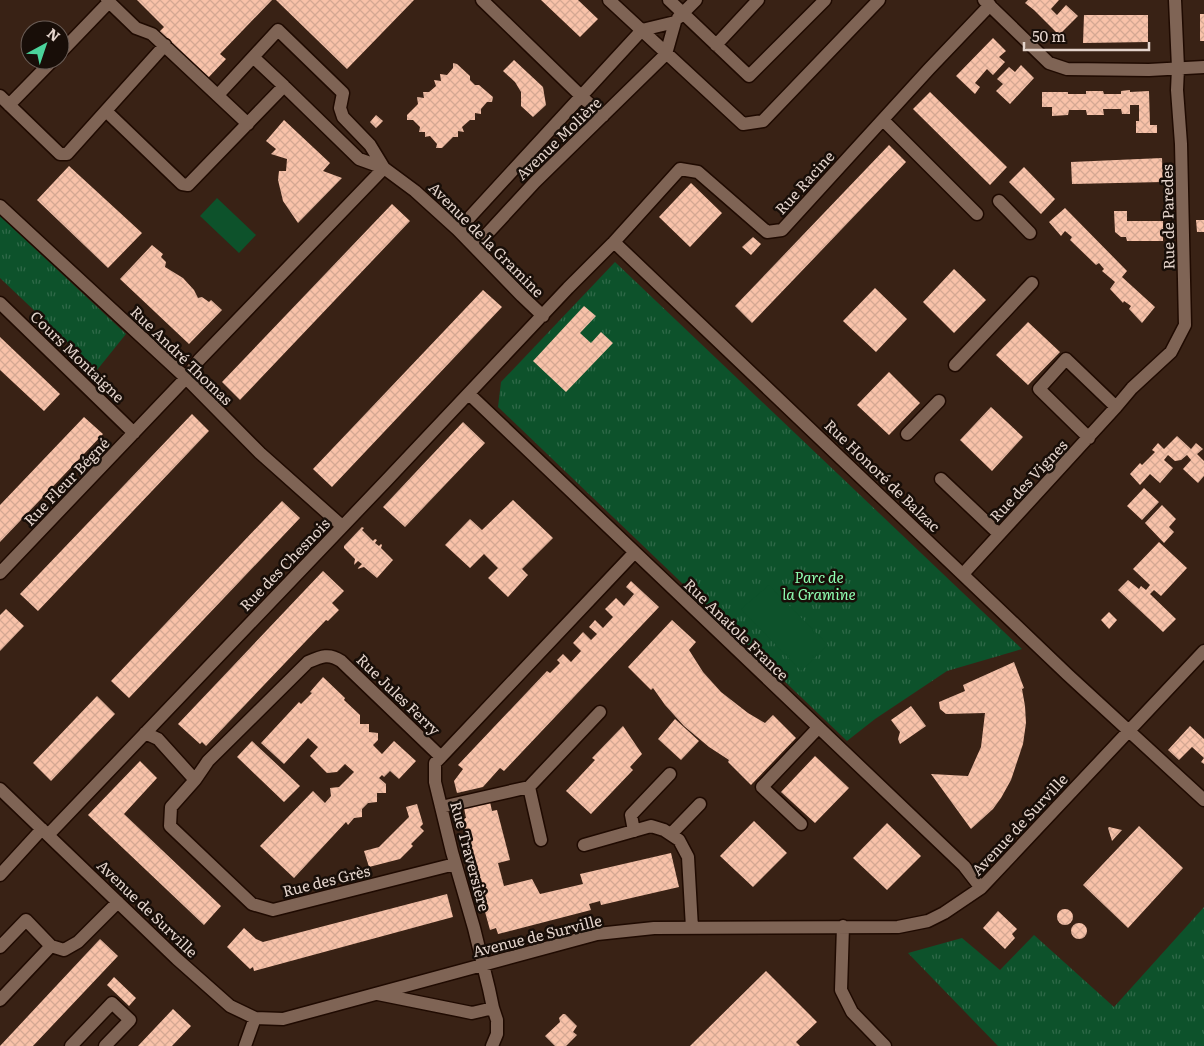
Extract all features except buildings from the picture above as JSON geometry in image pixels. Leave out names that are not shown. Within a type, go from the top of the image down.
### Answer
[{"type":"street","points":[[482,0],[603,116]]},
{"type":"street","points":[[609,0],[743,124],[763,121],[879,0]]},
{"type":"street","points":[[670,0],[679,18],[716,44],[749,76],[825,0]]},
{"type":"street","points":[[666,54],[679,18],[696,0]]},
{"type":"street","points":[[716,44],[758,0]]},
{"type":"street","name":"Rue de Paredes","points":[[1116,408],[1132,388],[1171,352],[1185,326],[1181,144],[1177,90],[1175,0]]},
{"type":"street","points":[[70,42],[108,1],[136,28],[152,34],[165,45],[248,124]]},
{"type":"street","points":[[987,3],[1049,63],[1067,70],[1149,70],[1204,67]]},
{"type":"street","name":"Rue Racine","points":[[543,316],[680,169],[698,172],[767,232],[782,230],[987,3]]},
{"type":"street","points":[[642,30],[679,18]]},
{"type":"street","points":[[218,95],[278,30],[343,93],[340,108],[343,117],[370,145],[384,168]]},
{"type":"street","name":"Avenue Molière","points":[[458,230],[642,30]]},
{"type":"street","points":[[41,70],[5,101],[60,154],[67,154],[165,45]]},
{"type":"street","name":"Avenue Molière","points":[[475,247],[535,182],[666,54]]},
{"type":"street","points":[[253,57],[359,159],[384,168]]},
{"type":"street","points":[[106,111],[182,184],[188,185],[284,86]]},
{"type":"street","points":[[883,120],[977,214]]},
{"type":"street","name":"Avenue de la Gramine","points":[[384,168],[416,191],[458,230],[543,316]]},
{"type":"street","name":"Rue Fleur Bégné","points":[[0,573],[186,378],[199,360],[384,168]]},
{"type":"street","points":[[999,201],[1030,233]]},
{"type":"street","name":"Rue André Thomas","points":[[0,206],[186,378],[260,453],[342,526]]},
{"type":"street","name":"Rue Honoré de Balzac","points":[[614,242],[1068,675],[1204,800]]},
{"type":"street","points":[[955,365],[1032,284]]},
{"type":"street","name":"Cours Montaigne","points":[[0,303],[134,433]]},
{"type":"street","name":"Rue des Chesnois","points":[[0,874],[146,733],[543,316]]},
{"type":"street","points":[[1089,438],[1040,389],[1066,359],[1116,408]]},
{"type":"street","name":"Rue Anatole France","points":[[469,394],[964,866],[981,888]]},
{"type":"street","points":[[907,434],[939,401]]},
{"type":"street","name":"Rue des Vignes","points":[[963,574],[1116,408]]},
{"type":"street","points":[[941,480],[999,534]]},
{"type":"street","name":"Rue Jules Ferry","points":[[194,780],[208,761],[308,662],[322,656],[332,655],[341,661],[441,757],[634,552]]},
{"type":"street","name":"Avenue de Surville","points":[[0,789],[180,962],[230,1006],[255,1018],[283,1020],[597,934],[654,928],[898,927],[928,921],[944,913],[981,888],[1204,652]]},
{"type":"street","points":[[441,807],[529,787],[600,712]]},
{"type":"street","points":[[801,824],[762,787],[818,728]]},
{"type":"street","points":[[146,733],[158,739],[194,780]]},
{"type":"street","name":"Rue Traversière","points":[[441,757],[435,763],[435,782],[497,1020],[497,1034],[492,1046]]},
{"type":"street","points":[[634,831],[631,816],[670,774]]},
{"type":"street","name":"Rue des Grès","points":[[194,780],[171,807],[170,826],[252,904],[273,910],[455,864]]},
{"type":"street","points":[[529,787],[541,840]]},
{"type":"street","points":[[671,834],[700,804]]},
{"type":"street","points":[[584,845],[651,826],[664,830],[679,840],[688,857],[692,928]]},
{"type":"street","points":[[0,947],[26,920],[51,946],[64,950],[78,942],[118,902]]},
{"type":"street","points":[[843,926],[841,990],[852,1012],[885,1046]]},
{"type":"street","points":[[0,1000],[51,946]]},
{"type":"street","points":[[376,993],[472,1013],[493,1008]]},
{"type":"street","points":[[71,1046],[112,1003],[130,1020],[105,1046]]},
{"type":"street","points":[[245,1046],[255,1018]]},
{"type":"green space","points":[[217,198],[256,235],[239,253],[200,216]]},
{"type":"green space","points":[[0,216],[126,334],[97,370],[0,278]]},
{"type":"green space","name":"Parc de la Gramine","points":[[615,262],[1022,649],[947,671],[875,719],[847,741],[498,407],[501,382]]},
{"type":"green space","points":[[769,585],[828,645],[801,671],[741,609]]},
{"type":"green space","points":[[1204,907],[1204,1046],[998,1046],[908,953],[962,938],[1000,970],[1034,935],[1114,1007]]}]
